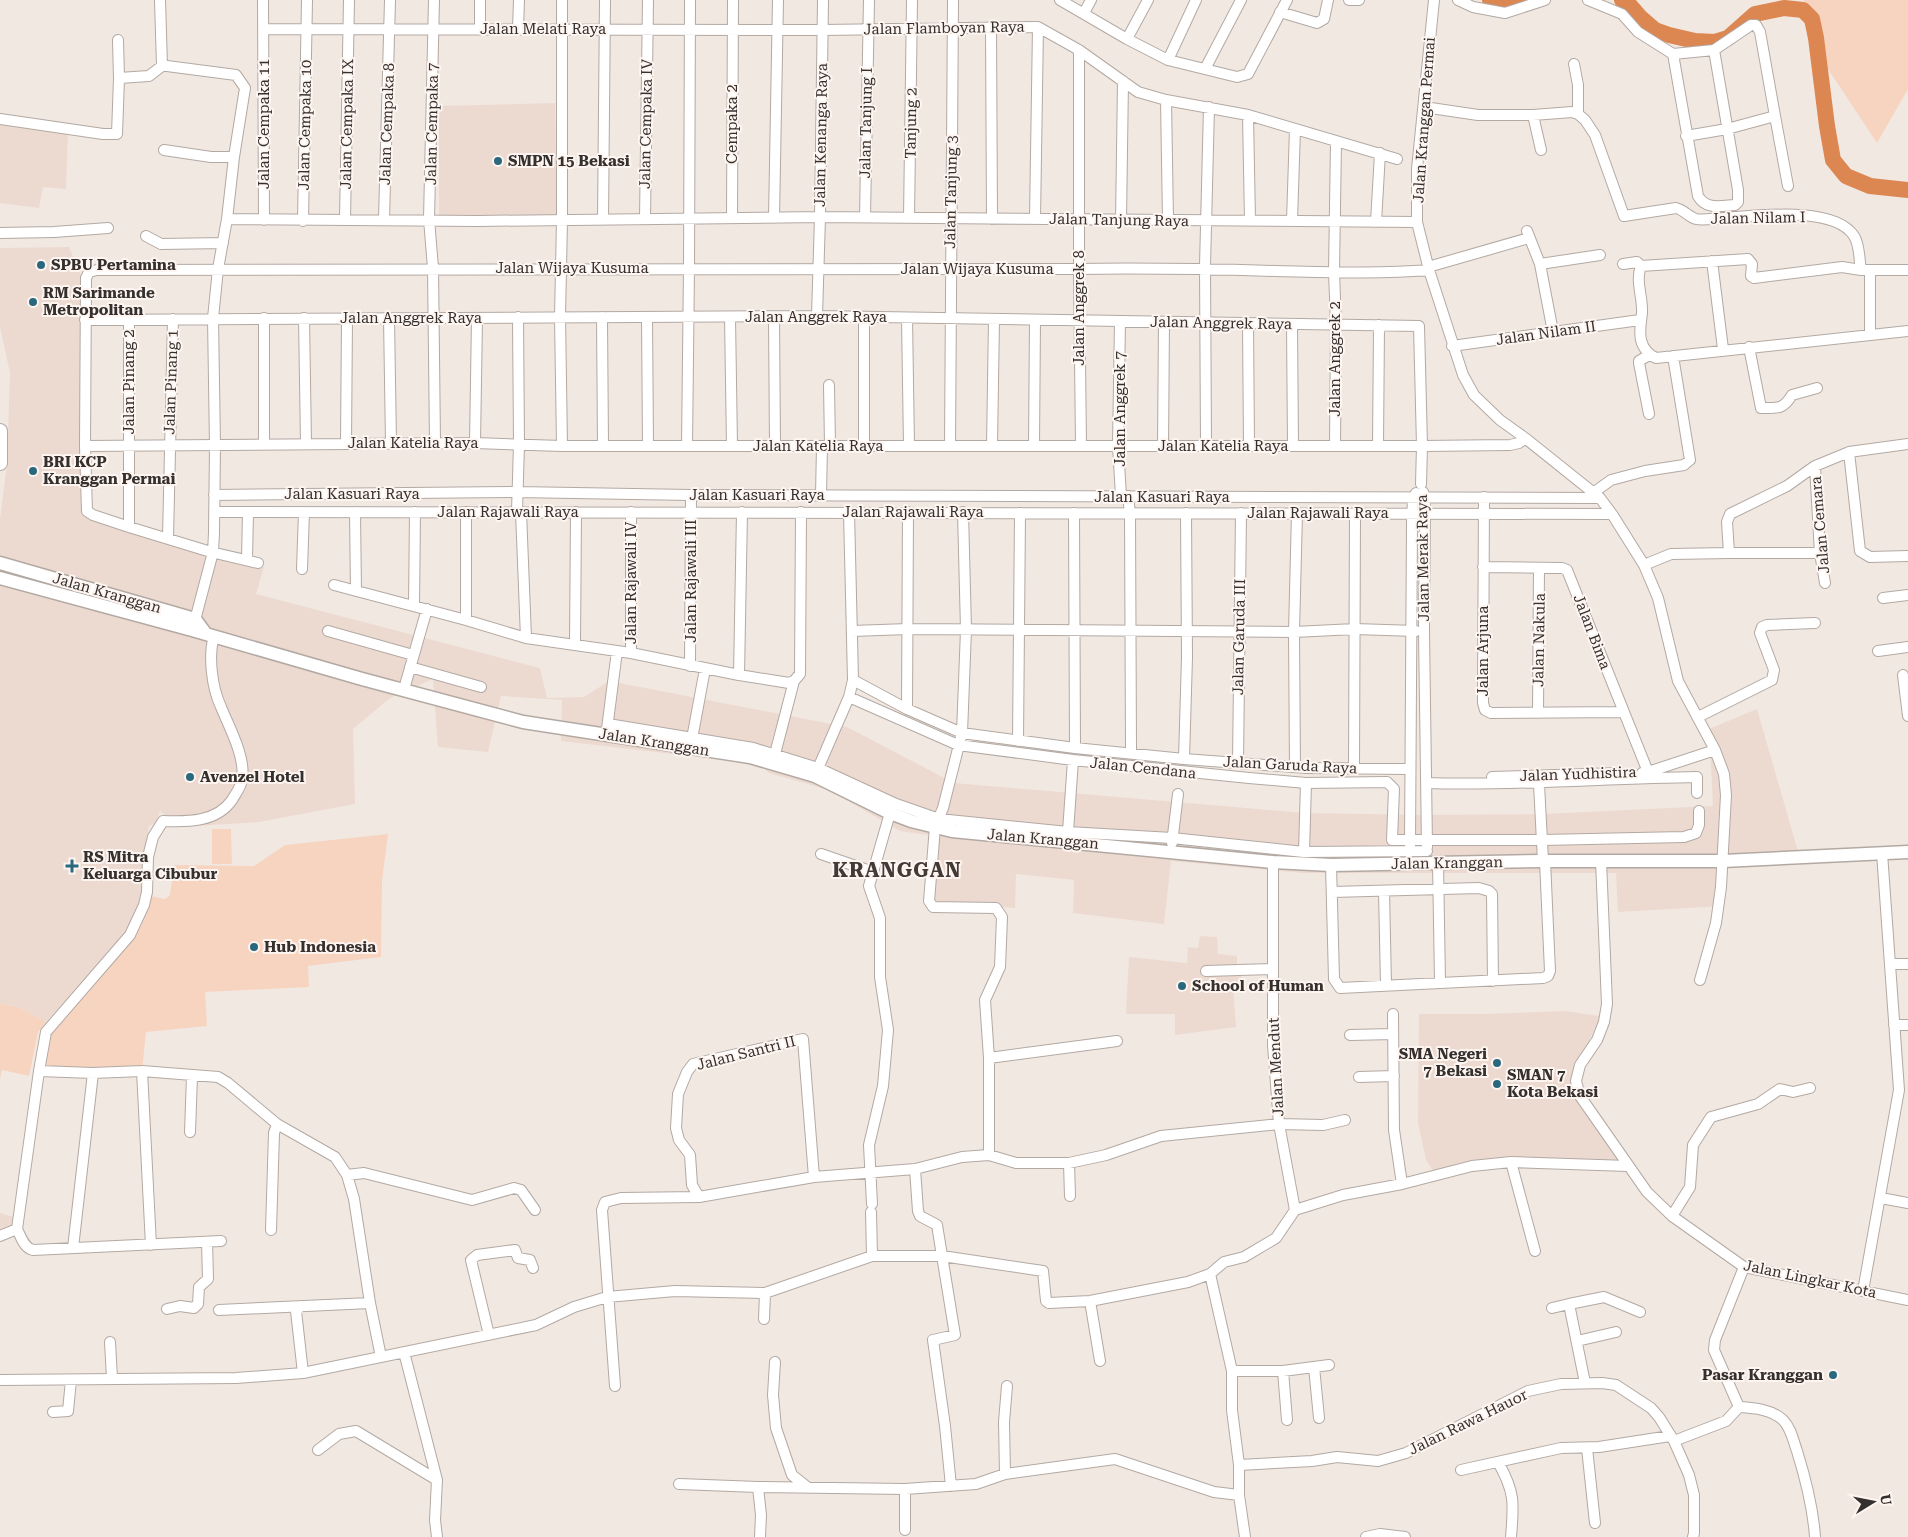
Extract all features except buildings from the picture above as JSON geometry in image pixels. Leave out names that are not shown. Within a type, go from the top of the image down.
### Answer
[{"type":"highway","points":[[0,432],[0,463]]},
{"type":"main road","name":"Jalan Kranggan","points":[[1,564],[194,624],[210,635],[362,679],[523,722],[607,729],[691,743],[816,772],[890,813],[937,823],[960,832],[1172,844],[1273,862],[1331,865],[1410,858],[1544,861],[1723,861],[1908,852]]},
{"type":"main road","name":"Jalan Kranggan","points":[[0,578],[194,624]]},
{"type":"street","points":[[160,0],[162,66]]},
{"type":"street","name":"Jalan Cempaka 11","points":[[263,0],[264,220]]},
{"type":"street","name":"Jalan Cempaka 10","points":[[303,221],[307,0]]},
{"type":"street","name":"Jalan Cempaka IX","points":[[345,219],[349,0]]},
{"type":"street","name":"Jalan Cempaka 8","points":[[384,219],[390,0]]},
{"type":"street","name":"Jalan Cempaka 7","points":[[434,0],[429,219],[433,268],[436,443]]},
{"type":"street","points":[[480,0],[480,29]]},
{"type":"street","points":[[518,29],[519,0]]},
{"type":"street","points":[[562,0],[560,317],[562,446]]},
{"type":"street","points":[[603,220],[605,0]]},
{"type":"street","name":"Jalan Cempaka IV","points":[[645,219],[648,0]]},
{"type":"street","points":[[687,446],[690,0]]},
{"type":"street","name":"Cempaka 2","points":[[732,218],[733,0]]},
{"type":"street","points":[[774,218],[778,0]]},
{"type":"street","name":"Jalan Kenanga Raya","points":[[817,316],[823,0]]},
{"type":"street","name":"Jalan Tanjung I","points":[[865,217],[869,0]]},
{"type":"street","name":"Tanjung 2","points":[[909,218],[912,0]]},
{"type":"street","name":"Jalan Tanjung 3","points":[[950,446],[952,0]]},
{"type":"street","points":[[1060,0],[1127,39],[1168,60],[1237,76],[1248,74],[1287,0]]},
{"type":"street","points":[[1084,13],[1091,0]]},
{"type":"street","points":[[1127,39],[1148,0]]},
{"type":"street","points":[[1168,60],[1196,0]]},
{"type":"street","points":[[1205,69],[1241,0]]},
{"type":"street","points":[[1280,12],[1317,23],[1324,19],[1328,0]]},
{"type":"street","points":[[1349,0],[1359,0]]},
{"type":"street","name":"Jalan Kranggan Permai","points":[[1433,0],[1417,169],[1417,222],[1452,346],[1463,375],[1474,395],[1500,420],[1596,495],[1612,514],[1644,566],[1658,598],[1678,681],[1715,750],[1724,774],[1726,795],[1723,861],[1716,923],[1700,980]]},
{"type":"street","points":[[1458,0],[1473,7],[1505,13],[1546,0]]},
{"type":"street","points":[[1588,0],[1622,14],[1638,32],[1673,54],[1714,50],[1751,25],[1756,25],[1760,32],[1788,186]]},
{"type":"street","points":[[1035,219],[1038,27]]},
{"type":"street","name":"Jalan Flamboyan Raya","points":[[823,30],[1038,27],[1079,50],[1138,92],[1166,100],[1248,115],[1397,159]]},
{"type":"street","points":[[991,28],[992,218]]},
{"type":"street","name":"Jalan Melati Raya","points":[[263,29],[823,30]]},
{"type":"street","points":[[0,119],[103,134],[117,134],[120,78],[118,40]]},
{"type":"street","name":"Jalan Anggrek 8","points":[[1079,50],[1080,446]]},
{"type":"street","points":[[1673,54],[1698,196],[1708,206],[1735,205],[1738,202],[1738,190],[1714,50]]},
{"type":"street","points":[[1424,107],[1478,115],[1534,115],[1572,112],[1578,114],[1578,85],[1574,64]]},
{"type":"street","points":[[120,78],[150,76],[162,66],[236,75],[246,88],[264,90]]},
{"type":"street","points":[[1121,220],[1123,81]]},
{"type":"street","points":[[194,624],[212,552],[215,446],[213,318],[234,157],[246,88]]},
{"type":"street","points":[[1166,100],[1168,220]]},
{"type":"street","points":[[1206,446],[1205,270],[1209,107]]},
{"type":"street","name":"Jalan Nilam I","points":[[1578,114],[1585,120],[1595,135],[1624,216],[1676,208],[1697,219],[1775,215],[1823,217],[1842,225],[1854,236],[1865,270]]},
{"type":"street","points":[[1248,115],[1250,221]]},
{"type":"street","points":[[1534,115],[1541,150]]},
{"type":"street","points":[[1686,136],[1728,130],[1775,116]]},
{"type":"street","points":[[1292,221],[1295,129]]},
{"type":"street","name":"Jalan Anggrek 2","points":[[1335,446],[1336,325],[1334,272],[1336,142]]},
{"type":"street","points":[[164,150],[211,157],[234,157]]},
{"type":"street","points":[[1376,222],[1380,153]]},
{"type":"street","name":"Jalan Tanjung Raya","points":[[227,219],[303,221],[345,219],[603,220],[865,217],[1417,222]]},
{"type":"street","points":[[0,233],[108,228]]},
{"type":"street","name":"Jalan Wijaya Kusuma","points":[[258,563],[212,552],[129,527],[92,515],[87,510],[85,320],[86,278],[92,270],[689,268],[1334,272],[1429,268],[1528,235],[1540,264]]},
{"type":"street","points":[[146,236],[161,244],[223,243]]},
{"type":"street","points":[[1553,332],[1540,264],[1600,255]]},
{"type":"street","points":[[1623,264],[1637,262],[1641,266],[1748,259],[1752,264],[1751,276],[1754,278],[1835,267],[1865,270],[1908,270]]},
{"type":"street","points":[[1712,260],[1723,349]]},
{"type":"street","points":[[1641,266],[1638,273],[1642,312],[1640,320],[1642,341],[1649,355],[1656,358],[1723,349],[1908,331]]},
{"type":"street","points":[[1865,270],[1870,335]]},
{"type":"street","points":[[774,316],[774,446]]},
{"type":"street","name":"Jalan Anggrek Raya","points":[[85,320],[173,318],[817,316],[1419,326],[1422,446]]},
{"type":"street","points":[[518,317],[518,492],[526,638]]},
{"type":"street","points":[[602,317],[603,446]]},
{"type":"street","points":[[647,317],[648,446]]},
{"type":"street","points":[[730,317],[732,446]]},
{"type":"street","points":[[864,317],[864,446]]},
{"type":"street","name":"Jalan Pinang 1","points":[[168,538],[173,318]]},
{"type":"street","points":[[264,318],[264,444]]},
{"type":"street","points":[[304,318],[306,444]]},
{"type":"street","points":[[346,444],[347,318]]},
{"type":"street","points":[[389,318],[391,443]]},
{"type":"street","points":[[475,443],[477,318]]},
{"type":"street","points":[[907,318],[908,446]]},
{"type":"street","name":"Jalan Pinang 2","points":[[129,319],[129,527]]},
{"type":"street","points":[[992,446],[994,319]]},
{"type":"street","points":[[1034,446],[1035,320]]},
{"type":"street","name":"Jalan Nilam II","points":[[1452,346],[1640,320]]},
{"type":"street","name":"Jalan Anggrek 7","points":[[1120,321],[1118,446],[1125,496],[1130,513],[1131,753]]},
{"type":"street","points":[[1163,446],[1164,322]]},
{"type":"street","points":[[1248,323],[1249,446]]},
{"type":"street","points":[[1292,324],[1293,446]]},
{"type":"street","points":[[1378,446],[1379,325]]},
{"type":"street","points":[[1750,347],[1761,408],[1778,408],[1786,404],[1792,395],[1817,388]]},
{"type":"street","points":[[1649,355],[1639,361],[1649,414]]},
{"type":"street","points":[[1596,495],[1612,480],[1626,475],[1684,465],[1690,460],[1673,356]]},
{"type":"street","points":[[821,495],[829,385]]},
{"type":"street","name":"Jalan Katelia Raya","points":[[85,446],[391,443],[562,446],[1422,446],[1510,445],[1519,443],[1525,438]]},
{"type":"street","points":[[1729,553],[1728,522],[1730,514],[1787,486],[1815,466],[1849,452],[1908,444]]},
{"type":"street","points":[[1421,484],[1422,446]]},
{"type":"street","points":[[1849,452],[1860,551],[1870,557],[1908,556]]},
{"type":"street","name":"Jalan Cemara","points":[[1815,466],[1820,553],[1825,583]]},
{"type":"street","name":"Jalan Merak Raya","points":[[1421,484],[1425,497],[1424,631],[1427,840],[1438,889],[1440,982]]},
{"type":"street","name":"Jalan Merak Raya","points":[[1410,858],[1412,513],[1413,498],[1421,484]]},
{"type":"street","name":"Jalan Kasuari Raya","points":[[214,495],[518,492],[691,496],[1413,498],[1596,495]]},
{"type":"street","name":"Jalan Rajawali III","points":[[690,666],[691,496]]},
{"type":"street","name":"Jalan Arjuna","points":[[1484,497],[1483,707],[1491,713],[1623,712]]},
{"type":"street","name":"Jalan Rajawali Raya","points":[[214,512],[1612,514]]},
{"type":"street","points":[[247,560],[248,512]]},
{"type":"street","points":[[302,569],[304,512]]},
{"type":"street","points":[[355,512],[356,591]]},
{"type":"street","points":[[414,606],[415,512]]},
{"type":"street","points":[[466,512],[466,620]]},
{"type":"street","points":[[575,644],[576,512]]},
{"type":"street","name":"Jalan Rajawali IV","points":[[631,512],[631,653]]},
{"type":"street","points":[[739,675],[742,512]]},
{"type":"street","points":[[776,754],[794,681],[800,674],[801,512]]},
{"type":"street","points":[[816,772],[849,697],[853,680],[849,512]]},
{"type":"street","points":[[906,709],[908,512]]},
{"type":"street","points":[[963,512],[966,630],[962,733],[948,793],[937,823],[929,901],[933,906],[996,908],[1002,917],[1000,967],[985,1000],[989,1058],[989,1155]]},
{"type":"street","points":[[1018,741],[1020,512]]},
{"type":"street","points":[[1074,513],[1075,748]]},
{"type":"street","points":[[1184,759],[1187,658],[1186,513]]},
{"type":"street","name":"Jalan Garuda III","points":[[1238,762],[1241,513]]},
{"type":"street","points":[[1295,767],[1294,632],[1297,513]]},
{"type":"street","points":[[1354,513],[1354,769]]},
{"type":"street","points":[[1644,566],[1671,554],[1820,553]]},
{"type":"street","name":"Jalan Bima","points":[[1483,568],[1565,569],[1570,575],[1648,772]]},
{"type":"street","name":"Jalan Nakula","points":[[1538,713],[1540,568]]},
{"type":"street","points":[[334,585],[427,609],[526,638],[631,653],[690,666],[788,683],[794,681]]},
{"type":"street","points":[[1883,598],[1908,595]]},
{"type":"street","points":[[404,689],[427,609]]},
{"type":"street","points":[[1698,717],[1772,680],[1774,670],[1760,633],[1762,627],[1767,624],[1815,623]]},
{"type":"street","points":[[852,631],[1424,631]]},
{"type":"street","points":[[328,632],[413,655]]},
{"type":"street","points":[[210,635],[210,662],[220,705],[231,727],[241,761],[243,778],[239,789],[226,808],[214,817],[179,822],[163,821],[153,837],[148,857],[148,892],[139,918],[130,935],[46,1032],[17,1229],[29,1249],[222,1241]]},
{"type":"street","points":[[1878,651],[1908,647]]},
{"type":"street","points":[[607,729],[617,651]]},
{"type":"street","points":[[410,667],[481,687]]},
{"type":"street","points":[[705,668],[691,743],[753,748],[776,754],[937,823],[1068,832],[1172,844],[1410,858]]},
{"type":"street","points":[[1903,675],[1908,716]]},
{"type":"street","name":"Jalan Garuda Raya","points":[[853,680],[906,709],[962,733],[1075,748],[1184,759],[1295,767],[1410,769]]},
{"type":"street","name":"Jalan Cendana","points":[[849,697],[958,745],[1074,760],[1306,783],[1389,783],[1394,789],[1392,840],[1410,840]]},
{"type":"street","name":"Jalan Yudhistira","points":[[1438,778],[1648,772],[1715,750]]},
{"type":"street","points":[[1068,832],[1074,760]]},
{"type":"street","points":[[1427,783],[1539,784],[1696,777],[1697,793]]},
{"type":"street","points":[[1304,852],[1306,783]]},
{"type":"street","points":[[1331,865],[1335,983],[1340,988],[1543,978],[1549,974],[1539,784]]},
{"type":"street","points":[[1172,844],[1178,794]]},
{"type":"street","points":[[1410,840],[1684,837],[1696,834],[1699,811]]},
{"type":"street","points":[[872,1256],[869,1145],[883,1086],[888,1030],[880,977],[880,918],[869,886],[890,813]]},
{"type":"street","points":[[1863,1291],[1903,1076],[1894,1025],[1882,853]]},
{"type":"street","points":[[821,854],[872,872]]},
{"type":"street","name":"Jalan Lingkar Kota","points":[[1601,861],[1606,1004],[1604,1022],[1597,1040],[1580,1066],[1576,1081],[1580,1096],[1628,1166],[1647,1192],[1672,1216],[1744,1267],[1908,1300]]},
{"type":"street","name":"Jalan Mendut","points":[[1273,862],[1273,1045],[1279,1124],[1295,1210]]},
{"type":"street","points":[[1332,892],[1479,888],[1489,891],[1492,894],[1494,980]]},
{"type":"street","points":[[1384,891],[1386,985]]},
{"type":"street","points":[[1890,964],[1908,964]]},
{"type":"street","points":[[1206,971],[1272,969]]},
{"type":"street","points":[[1393,1014],[1394,1130],[1402,1184]]},
{"type":"street","points":[[1894,1025],[1908,1025]]},
{"type":"street","points":[[1350,1035],[1393,1034]]},
{"type":"street","name":"Jalan Santri II","points":[[700,1197],[692,1184],[690,1155],[679,1140],[676,1128],[678,1094],[687,1072],[693,1064],[803,1039],[814,1176]]},
{"type":"street","points":[[989,1058],[1117,1041]]},
{"type":"street","points":[[39,1071],[93,1073],[142,1071],[213,1076],[222,1079],[277,1124],[335,1157],[347,1175],[354,1198],[370,1303],[381,1357]]},
{"type":"street","points":[[142,1071],[151,1245]]},
{"type":"street","points":[[73,1248],[93,1073]]},
{"type":"street","points":[[190,1132],[192,1076]]},
{"type":"street","points":[[1359,1077],[1394,1076]]},
{"type":"street","points":[[1672,1216],[1690,1187],[1693,1145],[1711,1117],[1758,1104],[1780,1089],[1793,1092],[1810,1088]]},
{"type":"street","points":[[615,1386],[602,1210],[605,1202],[621,1198],[700,1197],[814,1176],[915,1169],[962,1157],[989,1155],[1016,1163],[1069,1163],[1106,1155],[1161,1136],[1279,1124],[1323,1125],[1344,1120]]},
{"type":"street","points":[[271,1230],[274,1133],[277,1124]]},
{"type":"street","points":[[1511,1162],[1535,1251]]},
{"type":"street","points":[[0,1380],[236,1378],[302,1374],[536,1325],[574,1307],[607,1297],[675,1292],[765,1293],[872,1256],[942,1256],[1043,1271],[1046,1301],[1090,1301],[1188,1282],[1210,1274],[1224,1262],[1244,1257],[1276,1238],[1295,1210],[1343,1195],[1402,1184],[1472,1166],[1511,1162],[1628,1166]]},
{"type":"street","points":[[1069,1163],[1070,1196]]},
{"type":"street","points":[[915,1169],[918,1211],[920,1216],[937,1225],[955,1334],[933,1340],[951,1486]]},
{"type":"street","points":[[347,1175],[364,1173],[472,1200],[514,1188],[521,1190],[535,1210]]},
{"type":"street","points":[[1881,1198],[1908,1203]]},
{"type":"street","points":[[0,1236],[17,1229]]},
{"type":"street","points":[[167,1308],[180,1306],[194,1308],[198,1304],[199,1287],[208,1278],[207,1242]]},
{"type":"street","points":[[489,1335],[471,1260],[477,1255],[515,1250],[518,1258],[530,1260],[533,1268]]},
{"type":"street","points":[[1739,1408],[1714,1350],[1715,1340],[1744,1267]]},
{"type":"street","points":[[1210,1274],[1232,1372],[1232,1410],[1239,1495],[1245,1537]]},
{"type":"street","points":[[764,1319],[765,1293]]},
{"type":"street","points":[[1552,1308],[1604,1297],[1640,1312]]},
{"type":"street","points":[[1090,1301],[1100,1361]]},
{"type":"street","points":[[219,1310],[370,1303]]},
{"type":"street","points":[[1569,1304],[1586,1383]]},
{"type":"street","points":[[301,1306],[296,1311],[302,1374]]},
{"type":"street","points":[[1577,1341],[1616,1332]]},
{"type":"street","points":[[110,1342],[112,1378]]},
{"type":"street","points":[[404,1352],[437,1480],[435,1520],[437,1537]]},
{"type":"street","points":[[775,1362],[773,1395],[776,1428],[792,1475],[807,1487]]},
{"type":"street","points":[[1232,1372],[1283,1371],[1329,1365]]},
{"type":"street","points":[[1314,1367],[1319,1418]]},
{"type":"street","points":[[1283,1371],[1288,1420]]},
{"type":"street","points":[[53,1412],[68,1411],[71,1380]]},
{"type":"street","name":"Jalan Rawa Hauor","points":[[1238,1465],[1312,1461],[1337,1457],[1378,1461],[1406,1453],[1528,1391],[1561,1384],[1602,1383],[1616,1385],[1651,1408],[1659,1417],[1672,1439],[1688,1475],[1694,1496],[1693,1537]]},
{"type":"street","points":[[1005,1474],[1004,1422],[1007,1386]]},
{"type":"street","points":[[1461,1470],[1561,1448],[1587,1448],[1672,1439],[1726,1421],[1739,1408],[1761,1409],[1782,1419],[1789,1428],[1808,1488],[1815,1537]]},
{"type":"street","points":[[318,1450],[339,1434],[356,1431],[437,1480]]},
{"type":"street","points":[[1587,1448],[1595,1523]]},
{"type":"street","points":[[679,1484],[905,1489],[976,1484],[1005,1474],[1115,1459],[1214,1492],[1239,1495]]},
{"type":"street","points":[[1498,1462],[1509,1482],[1514,1499],[1511,1537]]},
{"type":"street","points":[[758,1487],[761,1516],[760,1537]]},
{"type":"street","points":[[905,1489],[905,1530]]},
{"type":"street","points":[[1366,1537],[1380,1534],[1405,1537]]},
{"type":"shaded area","points":[[1803,0],[1908,0],[1908,89],[1877,143],[1826,66],[1817,14]]},
{"type":"shaded area","name":"SMPN 15 Bekasi","points":[[555,103],[557,215],[439,215],[439,106]]},
{"type":"shaded area","points":[[0,120],[68,130],[66,189],[43,187],[39,208],[0,203]]},
{"type":"shaded area","points":[[69,247],[84,282],[84,516],[264,567],[256,594],[540,668],[547,698],[584,697],[609,681],[847,727],[954,783],[1305,813],[1424,815],[1542,814],[1713,806],[1709,729],[1757,709],[1799,855],[1719,857],[1723,906],[1618,912],[1616,873],[1303,873],[1171,861],[1164,924],[1073,913],[1074,880],[1016,874],[1015,908],[929,901],[935,836],[900,831],[829,790],[769,773],[759,764],[561,741],[562,700],[501,696],[488,752],[438,747],[433,679],[390,698],[353,729],[355,804],[259,822],[179,827],[160,811],[156,823],[149,826],[144,859],[145,873],[137,912],[123,935],[100,963],[46,1022],[20,1008],[0,1003],[0,519],[7,464],[10,373],[0,327],[0,248]]},
{"type":"shaded area","points":[[212,829],[231,829],[232,864],[212,864]]},
{"type":"shaded area","name":"Hub Indonesia","points":[[388,834],[382,881],[381,957],[308,966],[309,987],[205,992],[207,1026],[146,1032],[142,1071],[43,1067],[49,1038],[54,1028],[135,938],[144,920],[150,896],[165,899],[170,895],[174,865],[254,866],[285,845]]},
{"type":"shaded area","name":"School of Human","points":[[1200,936],[1217,937],[1218,954],[1237,956],[1237,965],[1242,966],[1241,986],[1233,986],[1236,1027],[1175,1035],[1175,1014],[1126,1014],[1129,957],[1187,963],[1188,947],[1198,948]]},
{"type":"shaded area","points":[[0,1003],[20,1008],[46,1022],[38,1032],[29,1076],[2,1070],[0,1079]]},
{"type":"shaded area","name":"SMAN 7 Kota Bekasi","points":[[1565,1011],[1600,1016],[1585,1050],[1576,1094],[1621,1160],[1615,1162],[1500,1158],[1458,1163],[1434,1172],[1426,1160],[1418,1123],[1419,1014]]},
{"type":"shaded area","points":[[0,1213],[13,1217],[11,1234],[0,1239]]},
{"type":"waterway","points":[[1490,0],[1503,4],[1524,0]]},
{"type":"waterway","points":[[1622,0],[1627,2],[1655,30],[1695,41],[1715,42],[1728,38],[1755,14],[1784,8],[1803,10],[1812,19],[1816,38],[1833,160],[1846,176],[1870,186],[1908,190]]},
{"type":"place","name":"SMPN 15 Bekasi","points":[[498,161]]},
{"type":"place","name":"SPBU Pertamina","points":[[41,265]]},
{"type":"place","name":"RM Sarimande Metropolitan","points":[[33,302]]},
{"type":"place","name":"BRI KCP Kranggan Permai","points":[[33,471]]},
{"type":"place","name":"Avenzel Hotel","points":[[190,777]]},
{"type":"place","name":"RS Mitra Keluarga Cibubur","points":[[72,866]]},
{"type":"place","name":"Hub Indonesia","points":[[254,947]]},
{"type":"place","name":"School of Human","points":[[1182,986]]},
{"type":"place","name":"SMA Negeri 7 Bekasi","points":[[1497,1063]]},
{"type":"place","name":"SMAN 7 Kota Bekasi","points":[[1497,1084]]},
{"type":"place","name":"Pasar Kranggan","points":[[1833,1375]]},
{"type":"district","name":"KRANGGAN","points":[[897,870]]}]
